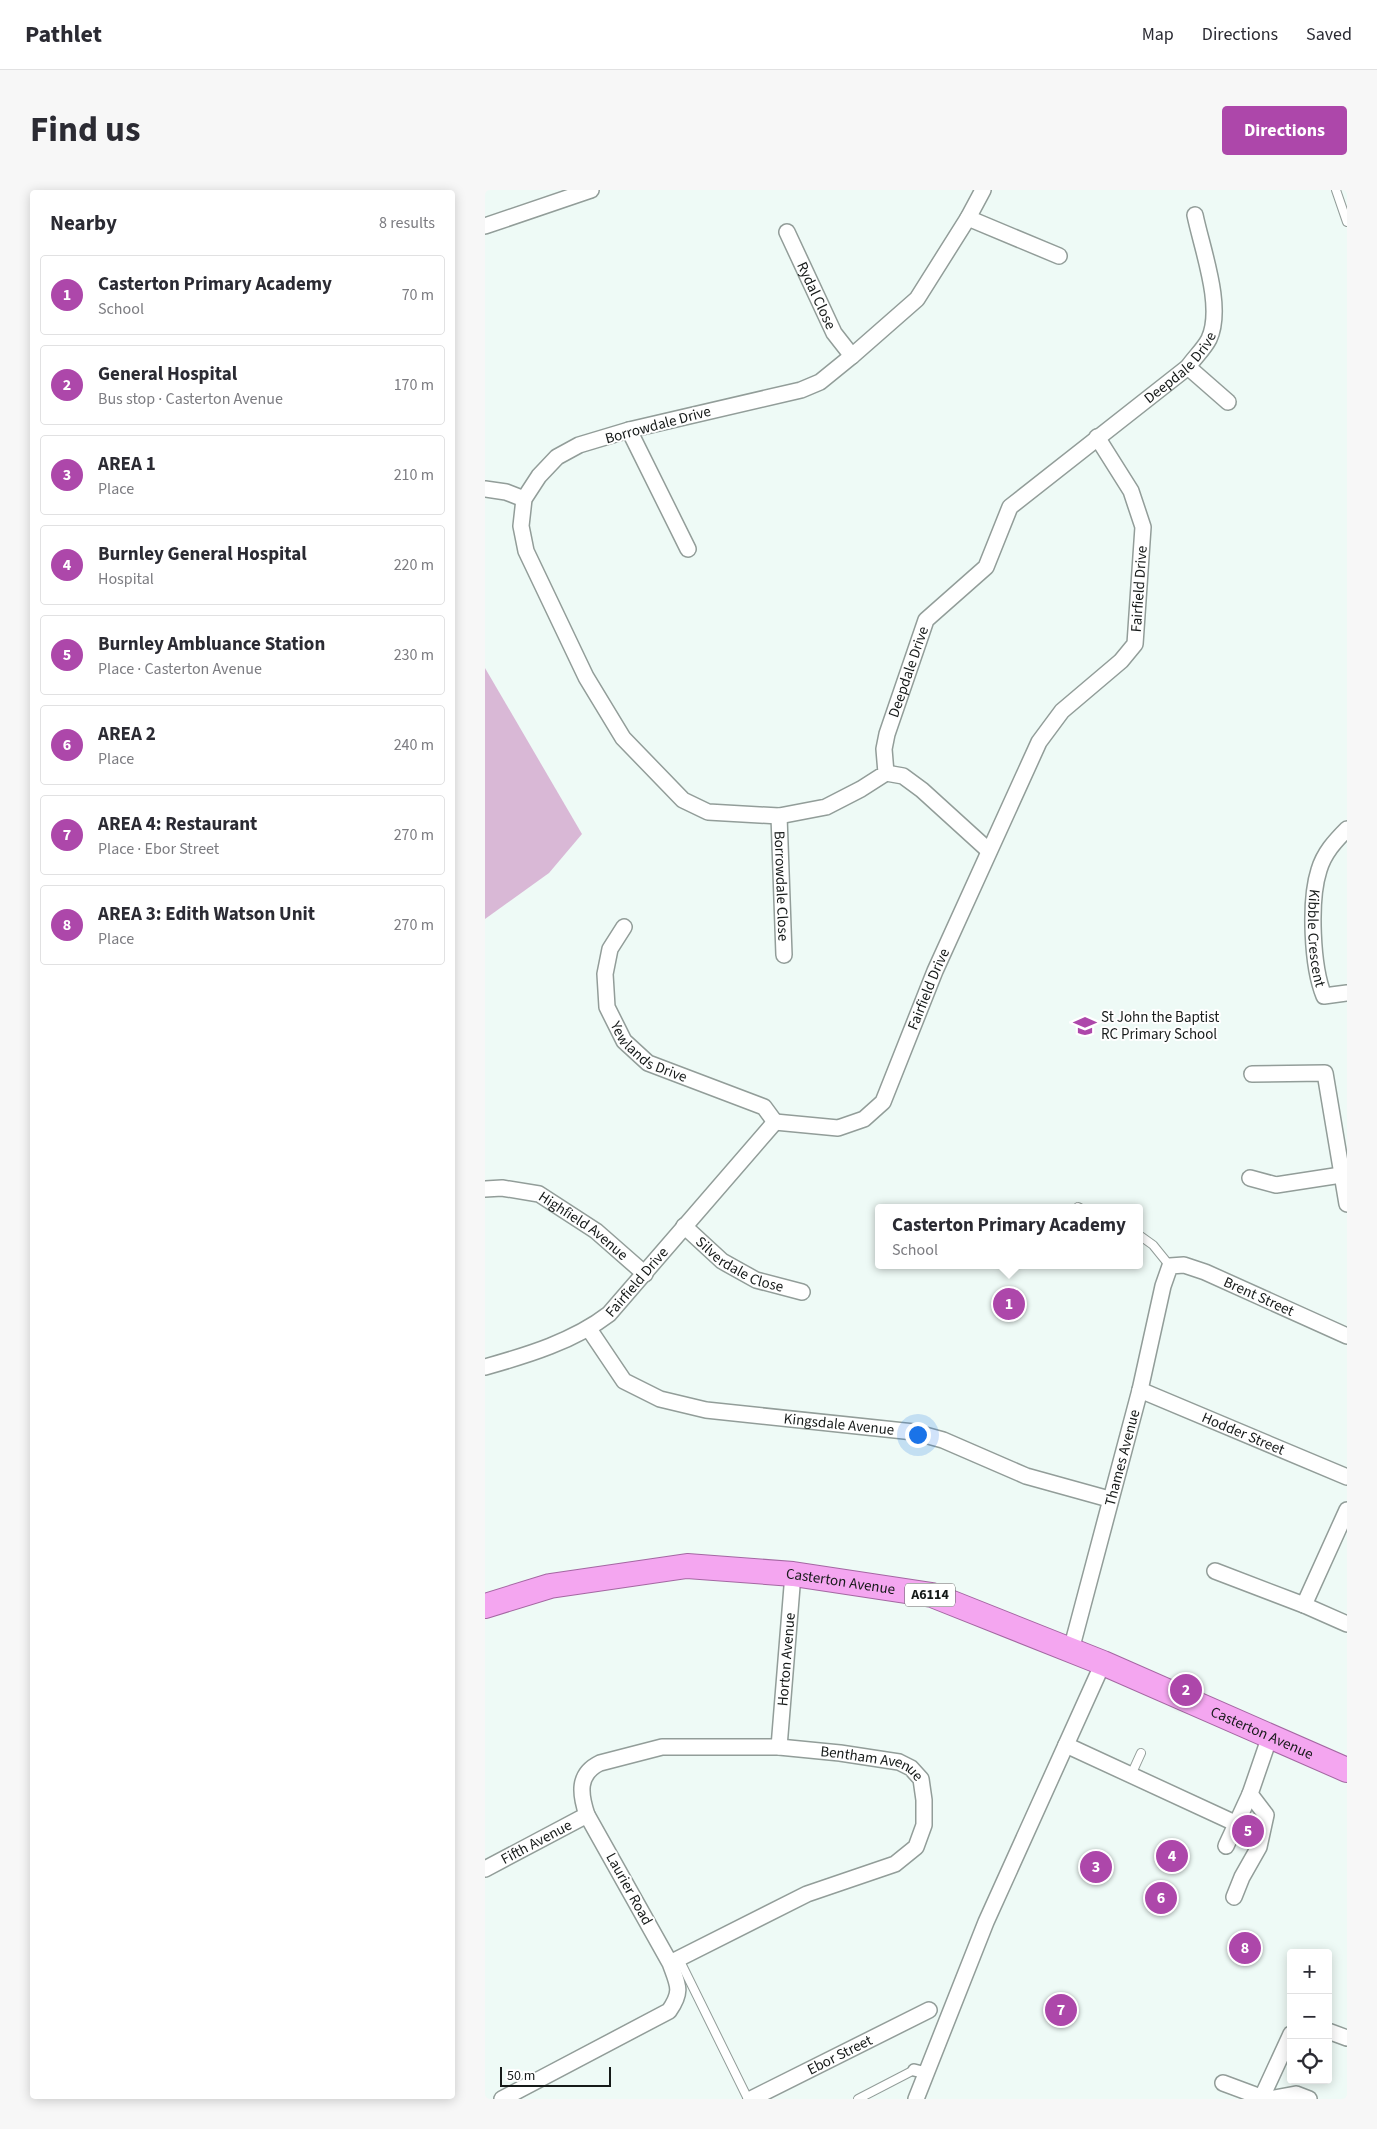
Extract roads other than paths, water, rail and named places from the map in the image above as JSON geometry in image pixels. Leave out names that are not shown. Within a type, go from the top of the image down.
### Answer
[{"type":"highway","name":"Casterton Avenue","points":[[485,1606],[550,1586],[687,1566],[793,1574],[932,1595],[1103,1663],[1347,1770]]},
{"type":"street","points":[[485,226],[591,190]]},
{"type":"street","name":"Borrowdale Drive","points":[[779,816],[708,812],[683,800],[623,738],[586,677],[526,551],[521,526],[524,499],[539,476],[557,457],[579,445],[629,430],[801,390],[820,382],[917,299],[968,218],[983,190]]},
{"type":"street","name":"Deepdale Drive","points":[[886,773],[884,749],[887,734],[926,620],[986,567],[1010,507],[1188,367],[1209,339],[1214,318],[1212,288],[1195,215]]},
{"type":"street","points":[[968,218],[1059,256]]},
{"type":"street","name":"Rydal Close","points":[[787,232],[834,332],[852,356]]},
{"type":"street","points":[[1188,367],[1228,402]]},
{"type":"street","points":[[629,430],[688,549]]},
{"type":"street","name":"Fairfield Drive","points":[[485,1367],[517,1358],[589,1329],[609,1314],[775,1122],[838,1128],[864,1119],[883,1102],[935,971],[988,850],[1039,742],[1062,711],[1121,661],[1135,644],[1143,527],[1131,491],[1097,437]]},
{"type":"street","points":[[485,490],[506,492],[524,499]]},
{"type":"street","points":[[779,816],[826,807],[861,789],[886,773],[903,776],[922,790],[988,850]]},
{"type":"street","name":"Borrowdale Close","points":[[779,816],[784,954]]},
{"type":"street","name":"Kibble Crescent","points":[[1347,829],[1331,844],[1319,870],[1312,918],[1318,981],[1324,996],[1347,993]]},
{"type":"street","name":"Yewlands Drive","points":[[623,927],[611,949],[605,974],[607,1006],[624,1041],[648,1063],[764,1107],[775,1122]]},
{"type":"street","points":[[1252,1074],[1325,1073],[1347,1204]]},
{"type":"street","points":[[1250,1178],[1276,1185],[1341,1176]]},
{"type":"street","name":"Highfield Avenue","points":[[485,1189],[502,1188],[539,1194],[596,1231],[645,1274]]},
{"type":"street","name":"Silverdale Close","points":[[684,1226],[722,1261],[756,1280],[802,1292]]},
{"type":"street","name":"Brent Street","points":[[1170,1266],[1184,1264],[1205,1272],[1347,1336]]},
{"type":"street","name":"Thames Avenue","points":[[1071,1650],[1109,1499],[1140,1390],[1163,1286],[1170,1266]]},
{"type":"street","name":"Kingsdale Avenue","points":[[589,1329],[624,1381],[660,1399],[706,1410],[914,1432],[943,1440],[1026,1476],[1109,1499]]},
{"type":"street","name":"Hodder Street","points":[[1140,1390],[1347,1476]]},
{"type":"street","points":[[1304,1605],[1347,1510]]},
{"type":"street","points":[[1215,1571],[1304,1605],[1347,1624]]},
{"type":"street","name":"Horton Avenue","points":[[779,1747],[793,1574]]},
{"type":"street","points":[[916,2099],[920,2071],[1103,1663]]},
{"type":"street","points":[[1226,1846],[1250,1794],[1270,1736]]},
{"type":"street","points":[[1066,1745],[1237,1824]]},
{"type":"street","name":"Bentham Avenue","points":[[587,1815],[581,1797],[583,1779],[591,1767],[662,1747],[779,1747],[840,1753],[899,1762],[911,1768],[921,1779],[925,1825],[916,1847],[895,1864],[807,1894],[675,1961]]},
{"type":"street","points":[[1234,1898],[1242,1877],[1259,1847],[1266,1815],[1250,1794]]},
{"type":"street","name":"Fifth Avenue","points":[[485,1869],[587,1815]]},
{"type":"street","name":"Laurier Road","points":[[587,1815],[675,1961]]},
{"type":"street","points":[[502,2099],[669,2011],[678,1998],[675,1961]]},
{"type":"street","name":"Ebor Street","points":[[749,2099],[929,2010]]},
{"type":"street","points":[[1332,2032],[1347,2038]]},
{"type":"street","points":[[1266,2098],[1289,2039]]},
{"type":"street","points":[[1223,2083],[1266,2098],[1296,2094],[1309,2099]]},
{"type":"lane","points":[[1337,190],[1347,222]]},
{"type":"lane","points":[[1143,1238],[1153,1245],[1170,1266]]},
{"type":"lane","points":[[1131,1775],[1141,1752]]},
{"type":"lane","name":"Laurier Road","points":[[675,1961],[749,2099]]},
{"type":"lane","points":[[858,2099],[920,2071]]},
{"type":"place","name":"St John the Baptist RC Primary School","points":[[1085,1026]]},
{"type":"place","name":"Casterton Primary Academy","points":[[1009,1304]]},
{"type":"place","name":"General Hospital","points":[[1186,1690]]},
{"type":"place","name":"Burnley Ambluance Station","points":[[1248,1831]]},
{"type":"place","name":"Burnley General Hospital","points":[[1172,1856]]},
{"type":"place","name":"AREA 1","points":[[1096,1867]]},
{"type":"place","name":"AREA 2","points":[[1161,1898]]},
{"type":"place","name":"AREA 3: Edith Watson Unit","points":[[1245,1948]]},
{"type":"place","name":"AREA 4: Restaurant","points":[[1061,2010]]}]
